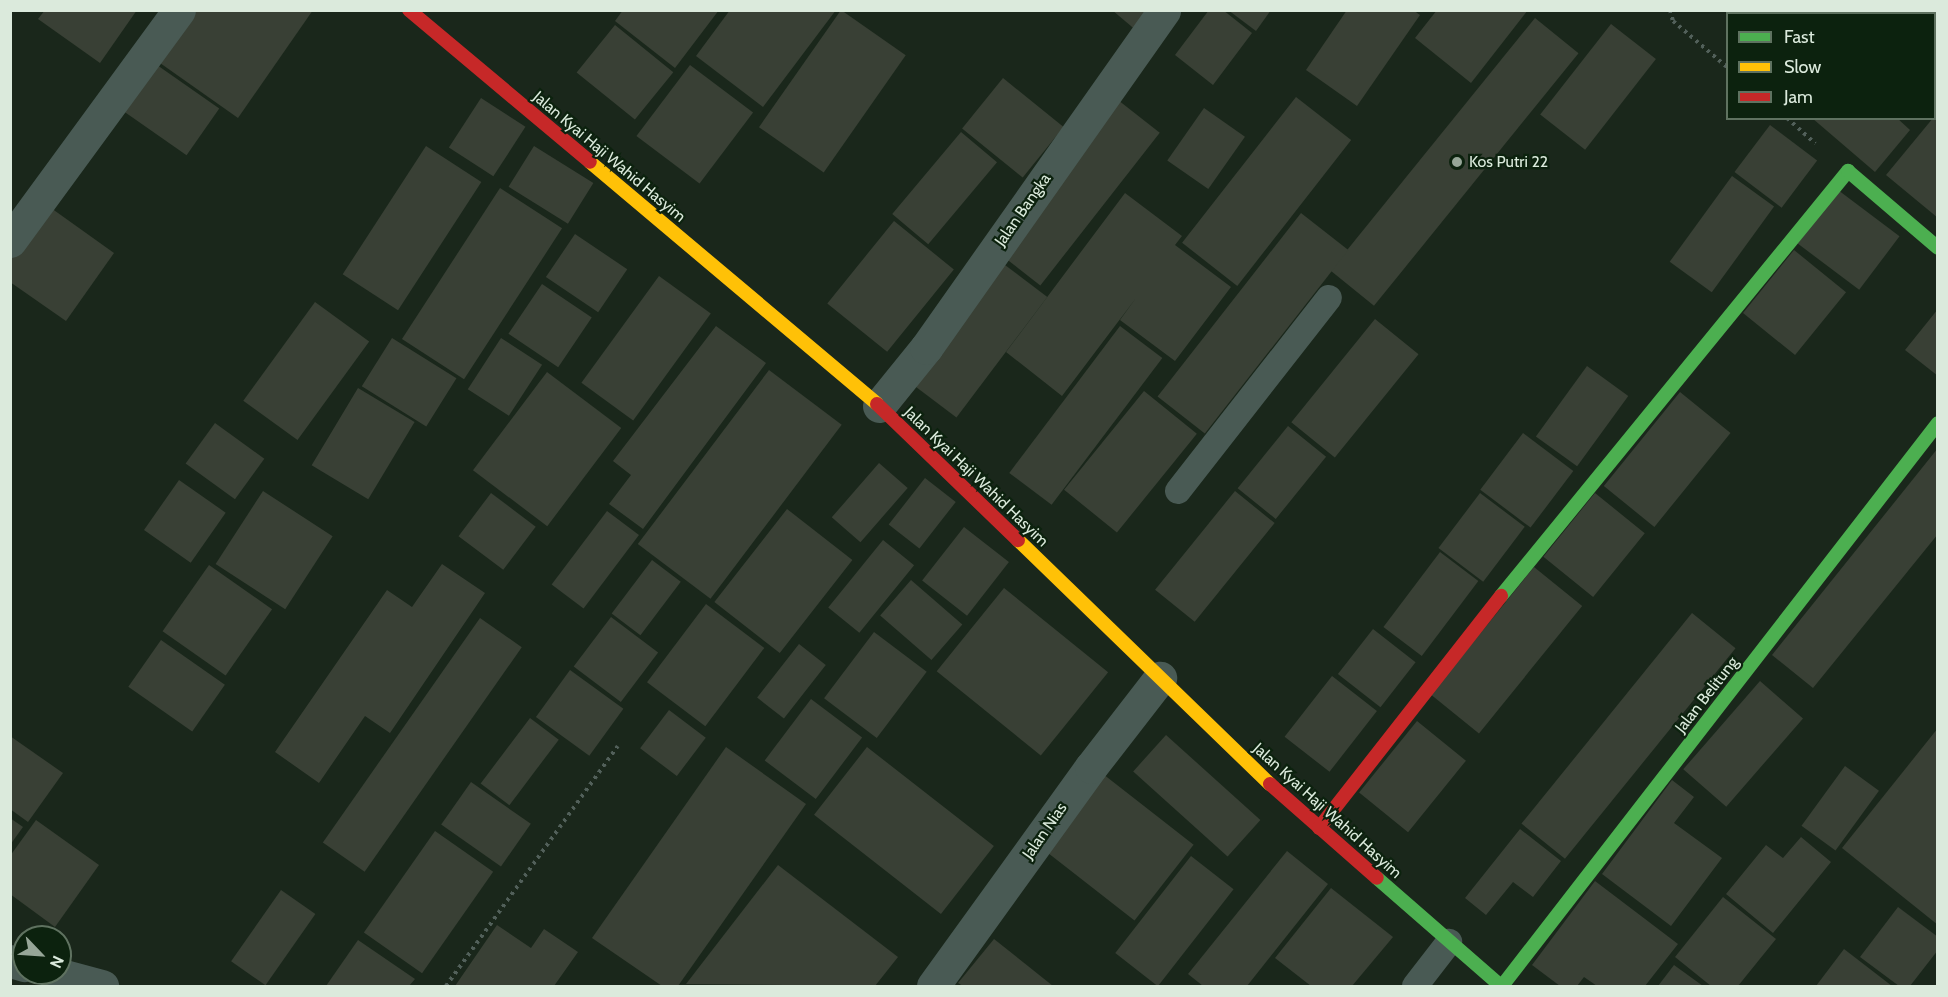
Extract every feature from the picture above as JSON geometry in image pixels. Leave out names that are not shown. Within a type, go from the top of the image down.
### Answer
[{"type":"street","points":[[10,241],[179,10]]},
{"type":"street","name":"Jalan Kyai Haji Wahid Hasyim","points":[[409,10],[879,406],[1160,678],[1319,828],[1502,987]]},
{"type":"street","name":"Jalan Bangka","points":[[879,406],[932,338],[1164,10]]},
{"type":"street","points":[[1319,828],[1475,628],[1848,171],[1938,248]]},
{"type":"street","name":"Jalan Belitung","points":[[1502,987],[1938,423]]},
{"type":"street","name":"Jalan Nias","points":[[933,987],[1091,767],[1160,678]]},
{"type":"street","points":[[72,978],[102,987]]},
{"type":"lane","points":[[1178,492],[1329,298]]},
{"type":"lane","points":[[1414,987],[1449,942]]},
{"type":"path","points":[[1670,10],[1673,21],[1726,66]]},
{"type":"path","points":[[446,987],[618,746]]},
{"type":"building","points":[[45,10],[137,10],[100,63],[38,19]]},
{"type":"building","points":[[197,10],[313,10],[238,118],[160,63]]},
{"type":"building","points":[[623,10],[719,10],[675,68],[615,21]]},
{"type":"building","points":[[730,10],[836,10],[763,107],[696,56]]},
{"type":"building","points":[[841,10],[906,55],[824,172],[759,127]]},
{"type":"building","points":[[1112,10],[1156,10],[1138,32]]},
{"type":"building","points":[[1209,10],[1223,10],[1252,33],[1213,85],[1175,55]]},
{"type":"building","points":[[1228,10],[1271,10],[1256,31]]},
{"type":"building","points":[[1347,10],[1413,10],[1420,15],[1357,106],[1306,70]]},
{"type":"building","points":[[1437,10],[1528,10],[1471,83],[1415,38]]},
{"type":"building","points":[[1743,10],[1835,10],[1788,12],[1742,12]]},
{"type":"building","points":[[1854,10],[1925,10],[1888,12],[1852,12]]},
{"type":"building","points":[[1938,10],[1938,93],[1936,96],[1936,12]]},
{"type":"building","name":"Kos Putri 22","points":[[1535,18],[1579,53],[1374,306],[1330,271]]},
{"type":"building","points":[[1611,24],[1656,59],[1585,150],[1540,115]]},
{"type":"building","points":[[615,25],[673,72],[635,120],[577,72]]},
{"type":"building","points":[[157,65],[219,109],[187,155],[124,112]]},
{"type":"building","points":[[690,65],[753,113],[700,184],[636,136]]},
{"type":"building","points":[[1003,78],[1064,127],[1023,178],[962,129]]},
{"type":"building","points":[[1296,97],[1351,140],[1237,286],[1182,243]]},
{"type":"building","points":[[481,98],[525,127],[493,176],[449,147]]},
{"type":"building","points":[[1118,100],[1160,133],[1040,286],[999,253]]},
{"type":"building","points":[[1204,108],[1245,137],[1208,189],[1167,160]]},
{"type":"building","points":[[1938,112],[1938,218],[1886,175],[1931,120],[1936,120]]},
{"type":"building","points":[[1814,120],[1899,120],[1910,130],[1875,172]]},
{"type":"building","points":[[1770,125],[1817,161],[1782,208],[1734,172]]},
{"type":"building","points":[[961,132],[997,162],[928,244],[892,214]]},
{"type":"building","points":[[426,146],[481,182],[398,310],[343,274]]},
{"type":"building","points":[[534,146],[593,183],[568,224],[509,187]]},
{"type":"building","points":[[1732,176],[1774,207],[1712,292],[1670,262]]},
{"type":"building","points":[[500,188],[562,228],[464,379],[402,339]]},
{"type":"building","points":[[1838,190],[1899,236],[1859,290],[1798,244]]},
{"type":"building","points":[[1125,193],[1182,236],[1175,245],[1231,287],[1175,361],[1120,320],[1136,298],[1062,396],[1006,352]]},
{"type":"building","points":[[44,203],[114,253],[66,321],[10,282],[10,250]]},
{"type":"building","points":[[1301,213],[1348,250],[1205,434],[1158,397]]},
{"type":"building","points":[[894,221],[954,269],[887,352],[827,303]]},
{"type":"building","points":[[575,234],[627,269],[598,312],[546,277]]},
{"type":"building","points":[[1794,250],[1846,292],[1795,355],[1743,313]]},
{"type":"building","points":[[997,259],[1047,297],[956,418],[906,380]]},
{"type":"building","points":[[659,276],[711,314],[633,420],[581,383]]},
{"type":"building","points":[[542,284],[592,318],[558,367],[508,334]]},
{"type":"building","points":[[315,302],[369,341],[297,440],[243,401]]},
{"type":"building","points":[[1938,309],[1938,376],[1905,350]]},
{"type":"building","points":[[1375,319],[1419,354],[1335,458],[1291,422]]},
{"type":"building","points":[[716,326],[766,363],[643,529],[609,504],[631,475],[613,461]]},
{"type":"building","points":[[1120,326],[1162,358],[1052,505],[1009,473]]},
{"type":"building","points":[[392,338],[456,378],[426,427],[362,386]]},
{"type":"building","points":[[501,338],[542,365],[509,416],[468,389]]},
{"type":"building","points":[[1587,366],[1628,396],[1577,466],[1536,436]]},
{"type":"building","points":[[769,370],[842,425],[710,599],[638,544]]},
{"type":"building","points":[[547,372],[621,428],[547,526],[473,470]]},
{"type":"building","points":[[358,388],[415,422],[368,499],[312,465]]},
{"type":"building","points":[[1144,391],[1197,434],[1117,532],[1064,490]]},
{"type":"building","points":[[1680,392],[1731,433],[1654,527],[1604,486]]},
{"type":"building","points":[[215,423],[264,459],[235,499],[186,463]]},
{"type":"building","points":[[1288,426],[1326,457],[1276,519],[1238,488]]},
{"type":"building","points":[[1523,433],[1573,471],[1531,528],[1480,490]]},
{"type":"building","points":[[1938,448],[1938,534],[1813,688],[1772,655]]},
{"type":"building","points":[[879,463],[908,488],[860,542],[832,517]]},
{"type":"building","points":[[925,478],[956,502],[919,549],[889,524]]},
{"type":"building","points":[[179,480],[226,513],[191,563],[144,530]]},
{"type":"building","points":[[263,491],[333,536],[285,609],[216,564]]},
{"type":"building","points":[[1235,491],[1275,523],[1195,622],[1155,590]]},
{"type":"building","points":[[491,493],[536,527],[503,570],[459,536]]},
{"type":"building","points":[[1480,493],[1525,527],[1483,582],[1438,548]]},
{"type":"building","points":[[1595,493],[1645,533],[1593,597],[1543,557]]},
{"type":"building","points":[[787,509],[852,560],[780,653],[714,602]]},
{"type":"building","points":[[607,511],[639,535],[584,609],[552,584]]},
{"type":"building","points":[[964,527],[1009,562],[967,616],[922,581]]},
{"type":"building","points":[[883,540],[914,565],[859,633],[828,608]]},
{"type":"building","points":[[1440,552],[1478,581],[1422,656],[1383,627]]},
{"type":"building","points":[[652,560],[681,582],[640,635],[612,614]]},
{"type":"building","points":[[442,564],[485,593],[390,733],[365,716],[319,783],[275,752],[387,590],[412,607]]},
{"type":"building","points":[[209,565],[272,609],[226,676],[163,631]]},
{"type":"building","points":[[1534,567],[1582,606],[1479,733],[1431,694]]},
{"type":"building","points":[[911,580],[962,625],[931,660],[880,615]]},
{"type":"building","points":[[1004,588],[1108,672],[1041,755],[937,671]]},
{"type":"building","points":[[706,604],[764,648],[705,726],[647,682]]},
{"type":"building","points":[[1692,613],[1736,648],[1565,859],[1521,824]]},
{"type":"building","points":[[611,617],[658,653],[621,702],[574,667]]},
{"type":"building","points":[[480,618],[522,647],[365,872],[323,842]]},
{"type":"building","points":[[1373,629],[1416,662],[1380,707],[1338,674]]},
{"type":"building","points":[[874,632],[927,672],[877,738],[824,698]]},
{"type":"building","points":[[161,640],[225,685],[192,731],[128,687]]},
{"type":"building","points":[[799,644],[826,665],[784,719],[757,698]]},
{"type":"building","points":[[570,670],[623,709],[589,756],[536,717]]},
{"type":"building","points":[[1332,676],[1377,711],[1330,772],[1285,737]]},
{"type":"building","points":[[1760,681],[1803,718],[1726,807],[1683,769]]},
{"type":"building","points":[[811,699],[862,738],[816,799],[765,760]]},
{"type":"building","points":[[669,710],[706,738],[677,776],[640,748]]},
{"type":"building","points":[[530,718],[559,740],[509,805],[481,783]]},
{"type":"building","points":[[1417,721],[1466,761],[1408,832],[1359,792]]},
{"type":"building","points":[[1938,728],[1938,925],[1842,848]]},
{"type":"building","points":[[1166,735],[1260,820],[1228,856],[1133,771]]},
{"type":"building","points":[[10,736],[63,773],[28,822],[10,809]]},
{"type":"building","points":[[726,747],[806,804],[678,986],[662,986],[592,938]]},
{"type":"building","points":[[867,747],[994,846],[941,914],[814,815]]},
{"type":"building","points":[[1845,766],[1879,791],[1835,851],[1802,826]]},
{"type":"building","points":[[1103,774],[1194,845],[1135,920],[1044,850]]},
{"type":"building","points":[[1672,780],[1694,797],[1674,823],[1722,858],[1671,926],[1602,874]]},
{"type":"building","points":[[471,782],[531,824],[501,866],[441,825]]},
{"type":"building","points":[[10,818],[23,827],[10,845]]},
{"type":"building","points":[[36,820],[99,865],[56,925],[52,925],[10,894],[10,856]]},
{"type":"building","points":[[1520,829],[1561,861],[1533,897],[1513,882],[1486,915],[1465,898]]},
{"type":"building","points":[[435,831],[493,872],[422,973],[364,933]]},
{"type":"building","points":[[1801,837],[1831,862],[1773,933],[1726,894],[1766,845],[1783,858]]},
{"type":"building","points":[[1287,851],[1328,884],[1247,986],[1203,986],[1188,974]]},
{"type":"building","points":[[1191,856],[1234,889],[1158,986],[1115,953]]},
{"type":"building","points":[[778,865],[898,957],[875,986],[686,984]]},
{"type":"building","points":[[1595,881],[1678,944],[1645,986],[1597,986],[1584,977],[1577,986],[1560,986],[1532,965]]},
{"type":"building","points":[[1331,888],[1393,937],[1352,986],[1311,986],[1275,958]]},
{"type":"building","points":[[281,890],[315,914],[266,985],[231,961]]},
{"type":"building","points":[[1723,897],[1776,939],[1738,986],[1711,986],[1675,957]]},
{"type":"building","points":[[1898,907],[1938,937],[1938,950],[1910,986],[1899,986],[1860,957]]},
{"type":"building","points":[[497,925],[531,948],[544,929],[578,952],[554,986],[455,986]]},
{"type":"building","points":[[994,939],[1053,986],[963,986],[958,983]]},
{"type":"building","points":[[358,940],[415,979],[409,986],[326,986]]},
{"type":"building","points":[[1844,949],[1892,986],[1816,986]]},
{"type":"building","points":[[1674,965],[1703,986],[1658,986]]},
{"type":"traffic: fast","points":[[1501,596],[1848,171],[1938,248]]},
{"type":"traffic: fast","points":[[1502,986],[1938,423]]},
{"type":"traffic: fast","points":[[1377,878],[1501,986]]},
{"type":"traffic: slow","points":[[590,162],[877,404]]},
{"type":"traffic: slow","points":[[1018,540],[1270,784]]},
{"type":"traffic: jam","points":[[409,10],[590,162]]},
{"type":"traffic: jam","points":[[877,404],[1018,540]]},
{"type":"traffic: jam","points":[[1319,828],[1501,596]]},
{"type":"traffic: jam","points":[[1270,784],[1377,878]]},
{"type":"place","name":"Kos Putri 22","points":[[1457,162]]}]
